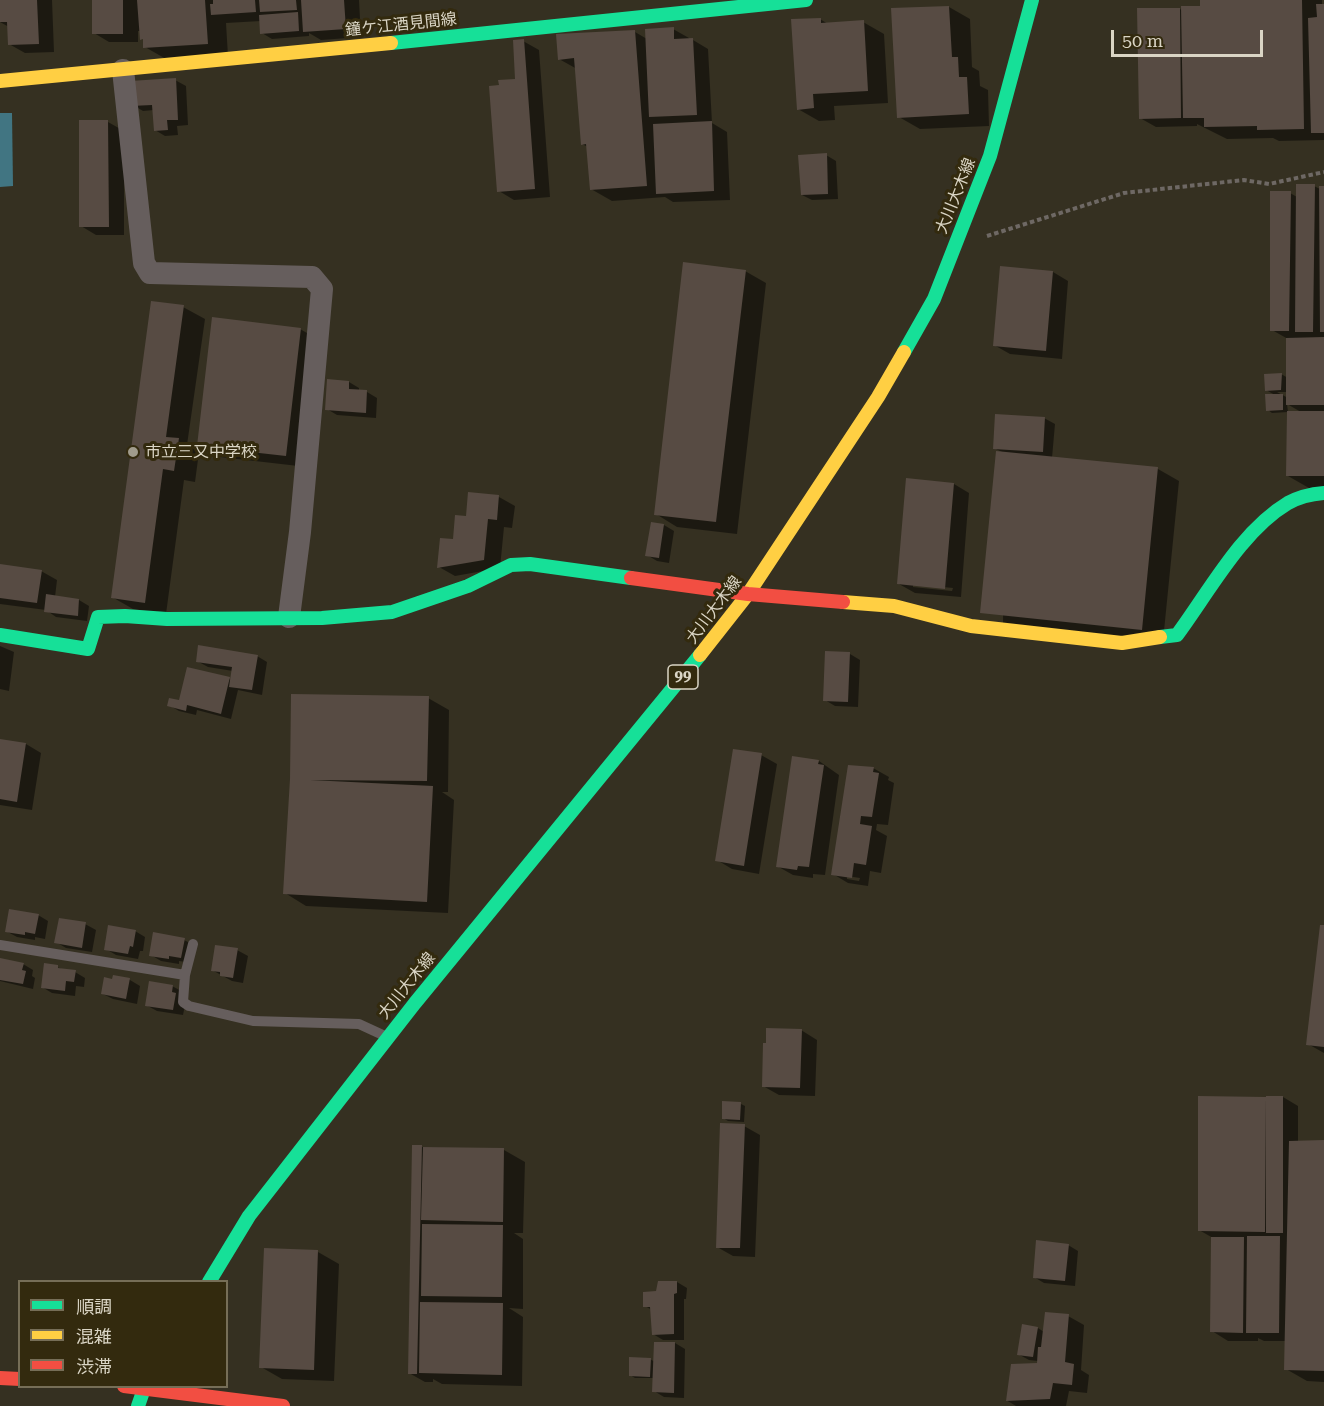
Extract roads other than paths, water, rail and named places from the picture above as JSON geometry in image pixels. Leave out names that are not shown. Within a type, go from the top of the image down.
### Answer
[{"type":"main road","name":"鐘ケ江酒見間線","points":[[0,81],[806,0]]},
{"type":"main road","name":"大川大木線","points":[[210,1280],[249,1215],[388,1037],[748,594],[878,397],[934,299],[990,156],[1032,0]]},
{"type":"main road","points":[[0,635],[88,649],[98,617],[322,618],[392,612],[468,586],[511,565],[530,564],[748,594],[894,606],[971,626],[1122,643],[1177,635],[1203,602],[1242,543],[1286,503],[1324,492]]},
{"type":"main road","points":[[0,1378],[18,1379]]},
{"type":"main road","points":[[142,1394],[283,1406]]},
{"type":"street","points":[[123,70],[144,263],[150,273],[312,277],[322,289],[300,532],[289,617]]},
{"type":"lane","points":[[193,944],[185,975],[183,1002],[189,1006],[254,1021],[359,1023],[388,1037]]},
{"type":"lane","points":[[0,945],[185,975]]},
{"type":"water","points":[[0,113],[12,113],[13,186],[0,187]]},
{"type":"place","name":"市立三又中学校","points":[[133,452]]}]
